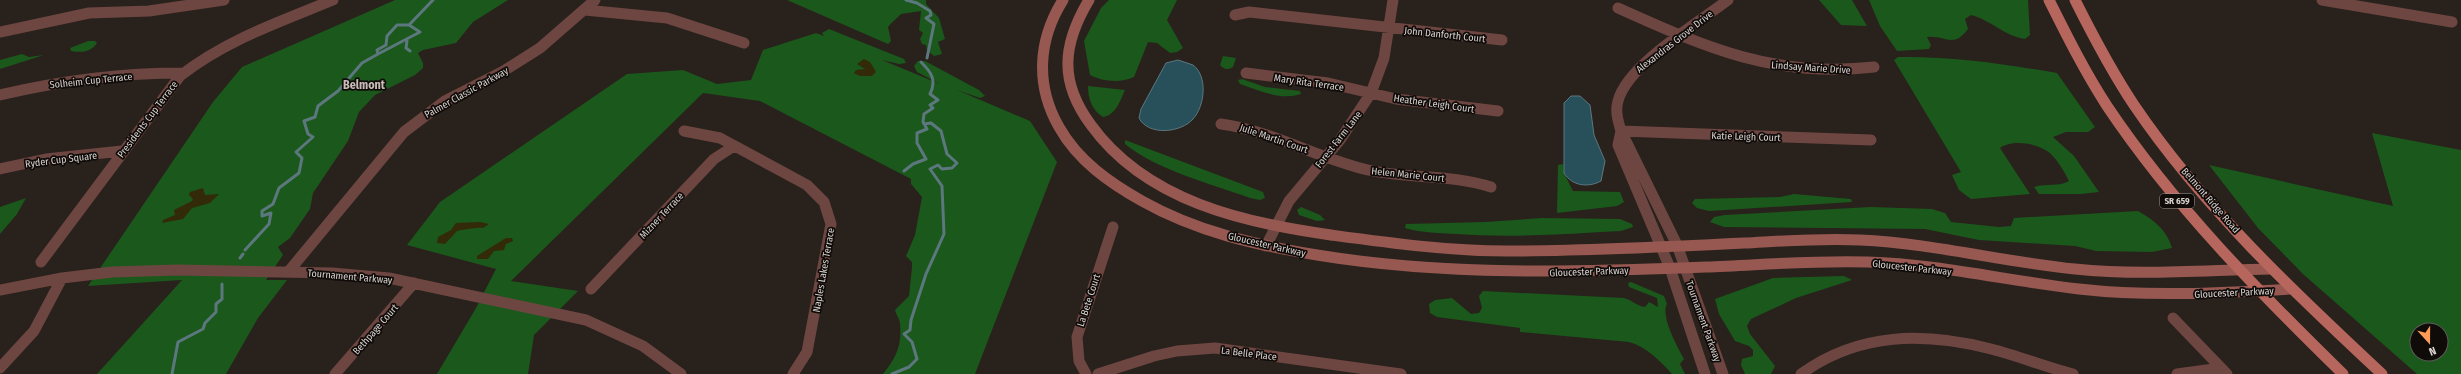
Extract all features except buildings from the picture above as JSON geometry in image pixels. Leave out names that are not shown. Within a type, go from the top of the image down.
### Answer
[{"type":"main road","name":"Gloucester Parkway","points":[[1063,0],[1043,42],[1040,70],[1050,110],[1060,130],[1076,153],[1097,172],[1125,192],[1191,226],[1266,246],[1334,259],[1436,270],[1554,272],[1866,262],[1934,267],[2036,284],[2108,292],[2181,295],[2292,289]]},
{"type":"main road","name":"Gloucester Parkway","points":[[1089,0],[1078,17],[1071,34],[1067,58],[1072,94],[1090,128],[1128,165],[1167,190],[1205,207],[1275,226],[1376,242],[1462,250],[1530,251],[1859,240],[1957,249],[2032,263],[2112,272],[2272,269]]},
{"type":"main road","name":"SR 659","points":[[2049,0],[2081,65],[2138,152],[2187,214],[2237,269],[2343,374]]},
{"type":"main road","name":"Belmont Ridge Road","points":[[2075,0],[2105,61],[2158,138],[2195,183],[2272,269],[2382,374]]},
{"type":"street","points":[[0,32],[89,13],[149,11],[224,0]]},
{"type":"street","name":"Presidents Cup Terrace","points":[[41,262],[170,86],[184,73],[225,45],[331,0]]},
{"type":"street","name":"Palmer Classic Parkway","points":[[289,271],[344,202],[408,128],[445,101],[502,72],[534,53],[595,0]]},
{"type":"street","name":"Forest Farm Lane","points":[[1266,246],[1289,200],[1354,121],[1371,93],[1384,58],[1393,0]]},
{"type":"street","name":"Alexandras Grove Drive","points":[[1685,268],[1677,245],[1616,120],[1616,111],[1624,84],[1641,66],[1728,0]]},
{"type":"street","points":[[2322,0],[2452,22]]},
{"type":"street","name":"Lindsay Marie Drive","points":[[1618,8],[1721,53],[1774,65],[1854,70],[1874,67]]},
{"type":"street","points":[[585,10],[668,18],[744,43]]},
{"type":"street","name":"John Danforth Court","points":[[1235,14],[1249,12],[1502,40]]},
{"type":"street","name":"Solheim Cup Terrace","points":[[0,95],[42,85],[156,73],[184,73]]},
{"type":"street","name":"Mary Rita Terrace","points":[[1246,73],[1328,83],[1371,93]]},
{"type":"street","name":"Heather Leigh Court","points":[[1371,93],[1396,98],[1498,111]]},
{"type":"street","name":"Julie Martin Court","points":[[1221,124],[1241,125],[1326,156]]},
{"type":"street","name":"Naples Lakes Terrace","points":[[684,130],[720,138],[816,191],[827,205],[830,213],[831,224],[808,352],[793,374]]},
{"type":"street","name":"Alexandras Grove Drive","points":[[1621,131],[1618,145],[1670,268]]},
{"type":"street","name":"Katie Leigh Court","points":[[1621,131],[1871,140]]},
{"type":"street","name":"Mizner Terrace","points":[[591,290],[714,159],[734,146]]},
{"type":"street","name":"Ryder Cup Square","points":[[0,169],[46,159],[122,152]]},
{"type":"street","name":"Helen Marie Court","points":[[1326,156],[1344,163],[1384,173],[1474,180],[1491,187]]},
{"type":"street","name":"La Bete Court","points":[[1086,374],[1079,361],[1077,337],[1113,227]]},
{"type":"street","name":"Tournament Parkway","points":[[1670,268],[1704,374]]},
{"type":"street","name":"Tournament Parkway","points":[[1685,268],[1723,374]]},
{"type":"street","name":"Tournament Parkway","points":[[0,290],[62,278],[140,271],[289,271],[353,274],[414,283],[570,315],[597,323],[644,345],[681,374]]},
{"type":"street","points":[[0,368],[34,331],[62,278]]},
{"type":"street","name":"Bethpage Court","points":[[335,374],[414,283]]},
{"type":"street","points":[[2173,318],[2224,371]]},
{"type":"street","points":[[1801,374],[1821,360],[1839,351],[1859,345],[1901,339],[1948,341],[1974,345],[2073,374]]},
{"type":"street","name":"La Belle Place","points":[[1098,374],[1154,356],[1177,351],[1215,348],[1402,374]]},
{"type":"street","points":[[2177,374],[2224,371]]},
{"type":"green space","points":[[395,0],[508,0],[473,22],[456,43],[423,50],[418,53],[423,63],[423,68],[415,75],[375,95],[359,112],[348,141],[313,193],[310,209],[290,238],[278,247],[283,255],[266,280],[287,280],[258,318],[226,374],[97,374],[182,280],[88,286],[213,102],[242,67]]},
{"type":"green space","points":[[787,0],[926,0],[926,4],[939,18],[945,39],[938,42],[942,54],[934,56],[927,50],[926,45],[922,44],[920,39],[923,33],[919,30],[921,11],[901,14],[888,27],[891,41],[888,44]]},
{"type":"green space","points":[[1109,0],[1177,0],[1167,20],[1183,48],[1177,52],[1170,53],[1157,43],[1148,42],[1134,77],[1112,81],[1090,75],[1084,41],[1101,8]]},
{"type":"green space","points":[[1819,0],[1852,0],[1867,26],[1841,25]]},
{"type":"green space","points":[[1869,0],[2028,0],[2030,35],[2025,39],[2011,35],[1985,20],[1971,15],[1965,19],[1968,29],[1958,38],[1949,40],[1927,37],[1931,45],[1929,49],[1897,51],[1880,26]]},
{"type":"green space","points":[[829,29],[904,59],[906,63],[899,64],[882,60],[940,84],[917,72],[914,66],[918,61],[925,61],[979,90],[985,96],[980,98],[957,90],[1030,121],[1057,162],[975,374],[883,374],[895,357],[899,345],[900,322],[895,310],[909,296],[912,262],[906,256],[915,235],[922,197],[911,184],[911,179],[760,101],[703,93],[511,281],[578,291],[534,335],[528,374],[437,374],[476,308],[496,269],[407,245],[440,202],[627,74],[683,70],[717,84],[751,80],[763,50],[816,33],[824,36],[822,33]]},
{"type":"green space","points":[[88,41],[95,41],[97,43],[95,46],[86,51],[71,51],[70,48]]},
{"type":"green space","points":[[22,54],[29,57],[44,55],[0,69],[0,60]]},
{"type":"green space","points":[[1223,56],[1236,58],[1233,67],[1226,69],[1220,65]]},
{"type":"green space","points":[[1898,57],[1978,61],[2057,73],[2095,127],[2088,132],[2066,132],[2053,137],[2074,156],[2099,192],[2081,194],[2039,194],[2034,187],[2061,184],[2069,181],[2061,166],[2050,153],[2039,147],[2025,143],[2018,143],[2005,145],[2000,148],[2030,194],[1971,199],[1959,190],[1952,175],[1961,172],[1894,60]]},
{"type":"green space","points":[[1242,79],[1265,87],[1300,91],[1301,94],[1285,96],[1270,94],[1240,84],[1238,80]]},
{"type":"green space","points":[[1088,86],[1125,90],[1114,110],[1107,116],[1103,117],[1093,108],[1091,104]]},
{"type":"green space","points":[[2372,133],[2461,150],[2461,374],[2417,374],[2303,274],[2258,228],[2209,165],[2393,206]]},
{"type":"green space","points":[[1125,140],[1263,192],[1265,198],[1260,200],[1250,198],[1168,169],[1138,153],[1125,144]]},
{"type":"green space","points":[[1563,164],[1564,173],[1573,191],[1620,192],[1624,202],[1617,206],[1557,213],[1558,165]]},
{"type":"green space","points":[[1794,194],[1851,199],[1852,202],[1709,211],[1697,208],[1692,203],[1695,199],[1780,197]]},
{"type":"green space","points":[[26,198],[17,214],[0,234],[0,207]]},
{"type":"green space","points":[[1301,207],[1320,215],[1325,220],[1317,221],[1299,215],[1297,210]]},
{"type":"green space","points":[[1871,207],[1932,209],[1945,213],[1951,222],[1999,227],[2011,226],[2014,218],[2138,211],[2159,226],[2167,236],[2172,248],[2152,252],[2096,251],[2075,246],[1979,240],[1925,229],[1724,227],[1710,222],[1714,217],[1725,215]]},
{"type":"green space","points":[[1542,218],[1620,219],[1632,224],[1633,227],[1621,231],[1519,236],[1438,233],[1405,228],[1406,224],[1486,222]]},
{"type":"green space","points":[[1844,276],[1852,280],[1796,298],[1751,319],[1747,326],[1750,334],[1775,366],[1771,374],[1745,374],[1741,365],[1742,359],[1753,356],[1753,350],[1749,346],[1735,341],[1719,314],[1715,299],[1773,278]]},
{"type":"green space","points":[[1631,282],[1664,296],[1667,304],[1665,309],[1668,324],[1684,359],[1680,364],[1685,374],[1672,374],[1658,359],[1642,347],[1629,342],[1520,332],[1520,328],[1437,317],[1430,313],[1429,304],[1435,300],[1452,298],[1471,314],[1479,313],[1482,308],[1479,296],[1483,291],[1624,298],[1645,307],[1649,302],[1658,307],[1657,298],[1629,287],[1628,283]]},
{"type":"sand","points":[[864,59],[870,62],[876,72],[872,76],[860,76],[854,73],[856,70],[865,69],[857,64]]},
{"type":"sand","points":[[203,188],[205,195],[219,194],[210,203],[192,208],[183,219],[162,223],[163,220],[175,215],[174,210],[192,201],[193,199],[189,195],[190,192]]},
{"type":"sand","points":[[480,222],[489,224],[483,228],[457,231],[445,244],[437,243],[438,237],[451,230],[456,223]]},
{"type":"sand","points":[[506,238],[512,238],[513,241],[506,244],[504,250],[494,251],[488,259],[477,259],[477,256]]},
{"type":"water","points":[[1178,60],[1193,65],[1201,76],[1203,91],[1200,107],[1193,119],[1188,124],[1181,127],[1173,130],[1157,130],[1150,128],[1143,124],[1139,118],[1141,109],[1166,63]]},
{"type":"water","points":[[1571,96],[1580,96],[1590,105],[1594,135],[1605,161],[1601,181],[1591,185],[1571,181],[1564,173],[1564,103]]},
{"type":"waterway","points":[[409,25],[433,0]]},
{"type":"waterway","points":[[906,0],[917,3],[930,11],[931,15],[926,18],[934,24],[927,58]]},
{"type":"waterway","points":[[378,54],[377,50],[386,45],[387,36],[397,25],[409,25]]},
{"type":"waterway","points":[[378,54],[420,32],[409,25]]},
{"type":"waterway","points":[[407,41],[406,48],[410,51]]},
{"type":"waterway","points":[[245,250],[269,224],[271,213],[262,216],[262,211],[273,204],[279,188],[299,173],[302,158],[296,152],[313,137],[308,134],[304,121],[315,117],[318,106],[338,91],[362,63],[378,54]]},
{"type":"waterway","points":[[921,62],[932,76],[933,84],[930,94],[938,100],[930,105],[933,108],[924,114],[924,124]]},
{"type":"waterway","points":[[892,374],[909,367],[917,359],[912,342],[904,334],[910,330],[911,320],[926,274],[944,234],[942,186],[930,169],[938,165],[942,169],[952,168],[957,163],[947,154],[941,131],[931,123],[924,124]]},
{"type":"waterway","points":[[904,171],[913,164],[926,159],[917,143],[917,133],[927,129],[924,124]]},
{"type":"waterway","points":[[240,258],[243,254]]},
{"type":"waterway","points":[[172,374],[178,342],[203,329],[205,323],[216,312],[216,304],[222,299],[222,284]]},
{"type":"district","name":"Belmont","points":[[364,85]]}]
